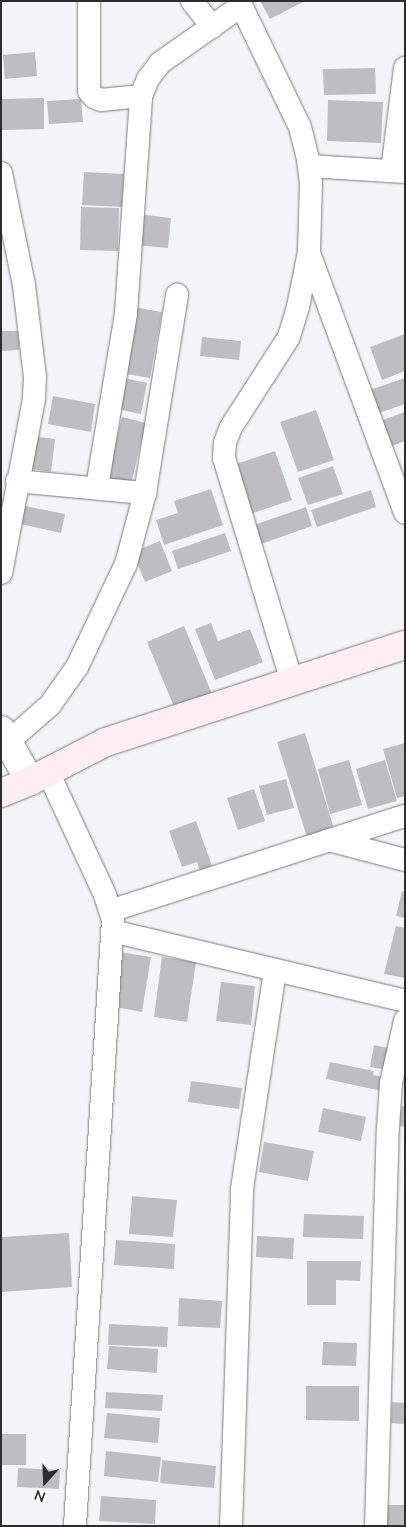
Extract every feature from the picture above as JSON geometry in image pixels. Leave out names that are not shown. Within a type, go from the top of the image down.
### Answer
[{"type":"main road","points":[[1,793],[39,777],[106,742],[405,645]]},
{"type":"street","points":[[89,1],[89,91],[94,97],[101,100],[141,96]]},
{"type":"street","points":[[192,1],[212,27]]},
{"type":"street","points":[[97,488],[126,313],[141,96],[148,79],[160,63],[212,27],[240,4],[300,127],[311,182],[309,252],[298,307],[288,337],[231,427],[225,443],[224,458],[292,682]]},
{"type":"street","points":[[309,166],[398,172],[405,68]]},
{"type":"street","points":[[1,173],[24,285],[34,359],[34,399],[1,573]]},
{"type":"street","points":[[309,252],[405,514]]},
{"type":"street","points":[[75,1526],[111,921],[105,895],[39,777],[5,736],[50,705],[77,667],[126,564],[145,493],[177,295]]},
{"type":"street","points":[[17,481],[145,493]]},
{"type":"street","points":[[111,921],[329,840],[405,816]]},
{"type":"street","points":[[329,840],[405,860]]},
{"type":"street","points":[[111,921],[276,970],[405,1001]]},
{"type":"street","points":[[231,1526],[242,1189],[276,970]]},
{"type":"street","points":[[376,1526],[388,1128],[391,1083],[405,1021]]},
{"type":"building","points":[[260,1],[305,1],[270,19]]},
{"type":"building","points":[[35,52],[37,76],[5,79],[3,55]]},
{"type":"building","points":[[375,68],[376,94],[324,95],[323,69]]},
{"type":"building","points":[[44,98],[44,129],[2,130],[1,99]]},
{"type":"building","points":[[81,99],[83,122],[49,124],[47,101]]},
{"type":"building","points":[[328,100],[383,102],[381,143],[327,141]]},
{"type":"building","points":[[84,172],[124,174],[122,207],[82,205]]},
{"type":"building","points":[[81,207],[119,208],[118,251],[80,250]]},
{"type":"building","points":[[138,214],[171,218],[168,248],[135,245]]},
{"type":"building","points":[[132,307],[162,312],[150,378],[120,373]]},
{"type":"building","points":[[1,331],[19,331],[19,350],[1,351]]},
{"type":"building","points":[[405,334],[405,371],[382,380],[370,347]]},
{"type":"building","points":[[202,337],[241,341],[239,360],[200,356]]},
{"type":"building","points":[[119,377],[147,383],[141,414],[112,408]]},
{"type":"building","points":[[405,378],[405,404],[376,414],[367,391]]},
{"type":"building","points":[[53,396],[95,404],[91,432],[48,424]]},
{"type":"building","points":[[316,410],[334,460],[298,472],[280,422]]},
{"type":"building","points":[[405,412],[405,441],[389,447],[380,421]]},
{"type":"building","points":[[122,417],[146,423],[131,484],[107,478]]},
{"type":"building","points":[[30,436],[55,439],[51,472],[25,468]]},
{"type":"building","points":[[275,451],[292,500],[250,514],[233,465]]},
{"type":"building","points":[[333,466],[343,494],[308,505],[298,478]]},
{"type":"building","points":[[211,489],[223,525],[164,545],[156,520],[178,513],[174,501]]},
{"type":"building","points":[[371,490],[376,507],[317,527],[311,510]]},
{"type":"building","points":[[20,505],[65,514],[61,533],[16,523]]},
{"type":"building","points":[[306,507],[312,526],[261,544],[254,525]]},
{"type":"building","points":[[225,533],[231,551],[178,569],[172,551]]},
{"type":"building","points":[[160,541],[172,571],[145,582],[133,552]]},
{"type":"building","points":[[211,623],[218,641],[250,629],[263,662],[215,680],[195,629]]},
{"type":"building","points":[[184,626],[212,694],[175,709],[147,642]]},
{"type":"building","points":[[305,733],[334,829],[307,837],[277,742]]},
{"type":"building","points":[[405,743],[405,796],[397,798],[383,749]]},
{"type":"building","points":[[349,760],[362,805],[330,814],[318,769]]},
{"type":"building","points":[[385,760],[397,801],[368,809],[356,769]]},
{"type":"building","points":[[286,779],[294,808],[267,815],[259,786]]},
{"type":"building","points":[[254,789],[265,821],[238,830],[227,798]]},
{"type":"building","points":[[196,821],[212,866],[200,871],[197,862],[182,867],[169,831]]},
{"type":"building","points":[[402,891],[405,892],[405,918],[396,916]]},
{"type":"building","points":[[396,926],[405,928],[405,978],[384,974]]},
{"type":"building","points":[[119,952],[151,957],[142,1012],[110,1006]]},
{"type":"building","points":[[162,957],[196,962],[187,1022],[154,1017]]},
{"type":"building","points":[[221,982],[255,986],[251,1025],[216,1021]]},
{"type":"building","points":[[374,1045],[393,1049],[389,1070],[370,1067]]},
{"type":"building","points":[[330,1062],[374,1071],[373,1075],[384,1077],[382,1091],[326,1079]]},
{"type":"building","points":[[191,1081],[242,1088],[239,1109],[188,1102]]},
{"type":"building","points":[[402,1106],[405,1107],[405,1127],[397,1125]]},
{"type":"building","points":[[323,1108],[366,1117],[361,1141],[318,1132]]},
{"type":"building","points":[[264,1142],[314,1151],[308,1181],[259,1172]]},
{"type":"building","points":[[132,1196],[177,1200],[173,1237],[129,1234]]},
{"type":"building","points":[[304,1214],[364,1216],[363,1239],[303,1237]]},
{"type":"building","points":[[69,1233],[72,1287],[1,1292],[1,1237]]},
{"type":"building","points":[[257,1236],[294,1238],[293,1259],[256,1257]]},
{"type":"building","points":[[116,1240],[175,1244],[174,1269],[114,1265]]},
{"type":"building","points":[[307,1261],[361,1261],[360,1281],[336,1280],[336,1305],[307,1305]]},
{"type":"building","points":[[179,1298],[222,1301],[220,1328],[178,1326]]},
{"type":"building","points":[[109,1324],[168,1327],[167,1347],[108,1345]]},
{"type":"building","points":[[323,1342],[357,1343],[356,1366],[322,1365]]},
{"type":"building","points":[[109,1346],[158,1349],[157,1373],[107,1369]]},
{"type":"building","points":[[306,1386],[359,1386],[359,1421],[306,1420]]},
{"type":"building","points":[[106,1392],[163,1395],[162,1411],[105,1408]]},
{"type":"building","points":[[392,1402],[405,1403],[405,1424],[391,1423]]},
{"type":"building","points":[[107,1413],[160,1418],[158,1443],[104,1438]]},
{"type":"building","points":[[1,1434],[26,1434],[26,1465],[1,1465]]},
{"type":"building","points":[[106,1451],[161,1457],[158,1482],[104,1476]]},
{"type":"building","points":[[162,1460],[216,1466],[214,1488],[160,1483]]},
{"type":"building","points":[[18,1468],[60,1470],[59,1489],[17,1487]]},
{"type":"building","points":[[101,1496],[156,1500],[155,1524],[99,1521]]},
{"type":"building","points":[[383,1505],[405,1505],[405,1526],[384,1526]]}]
